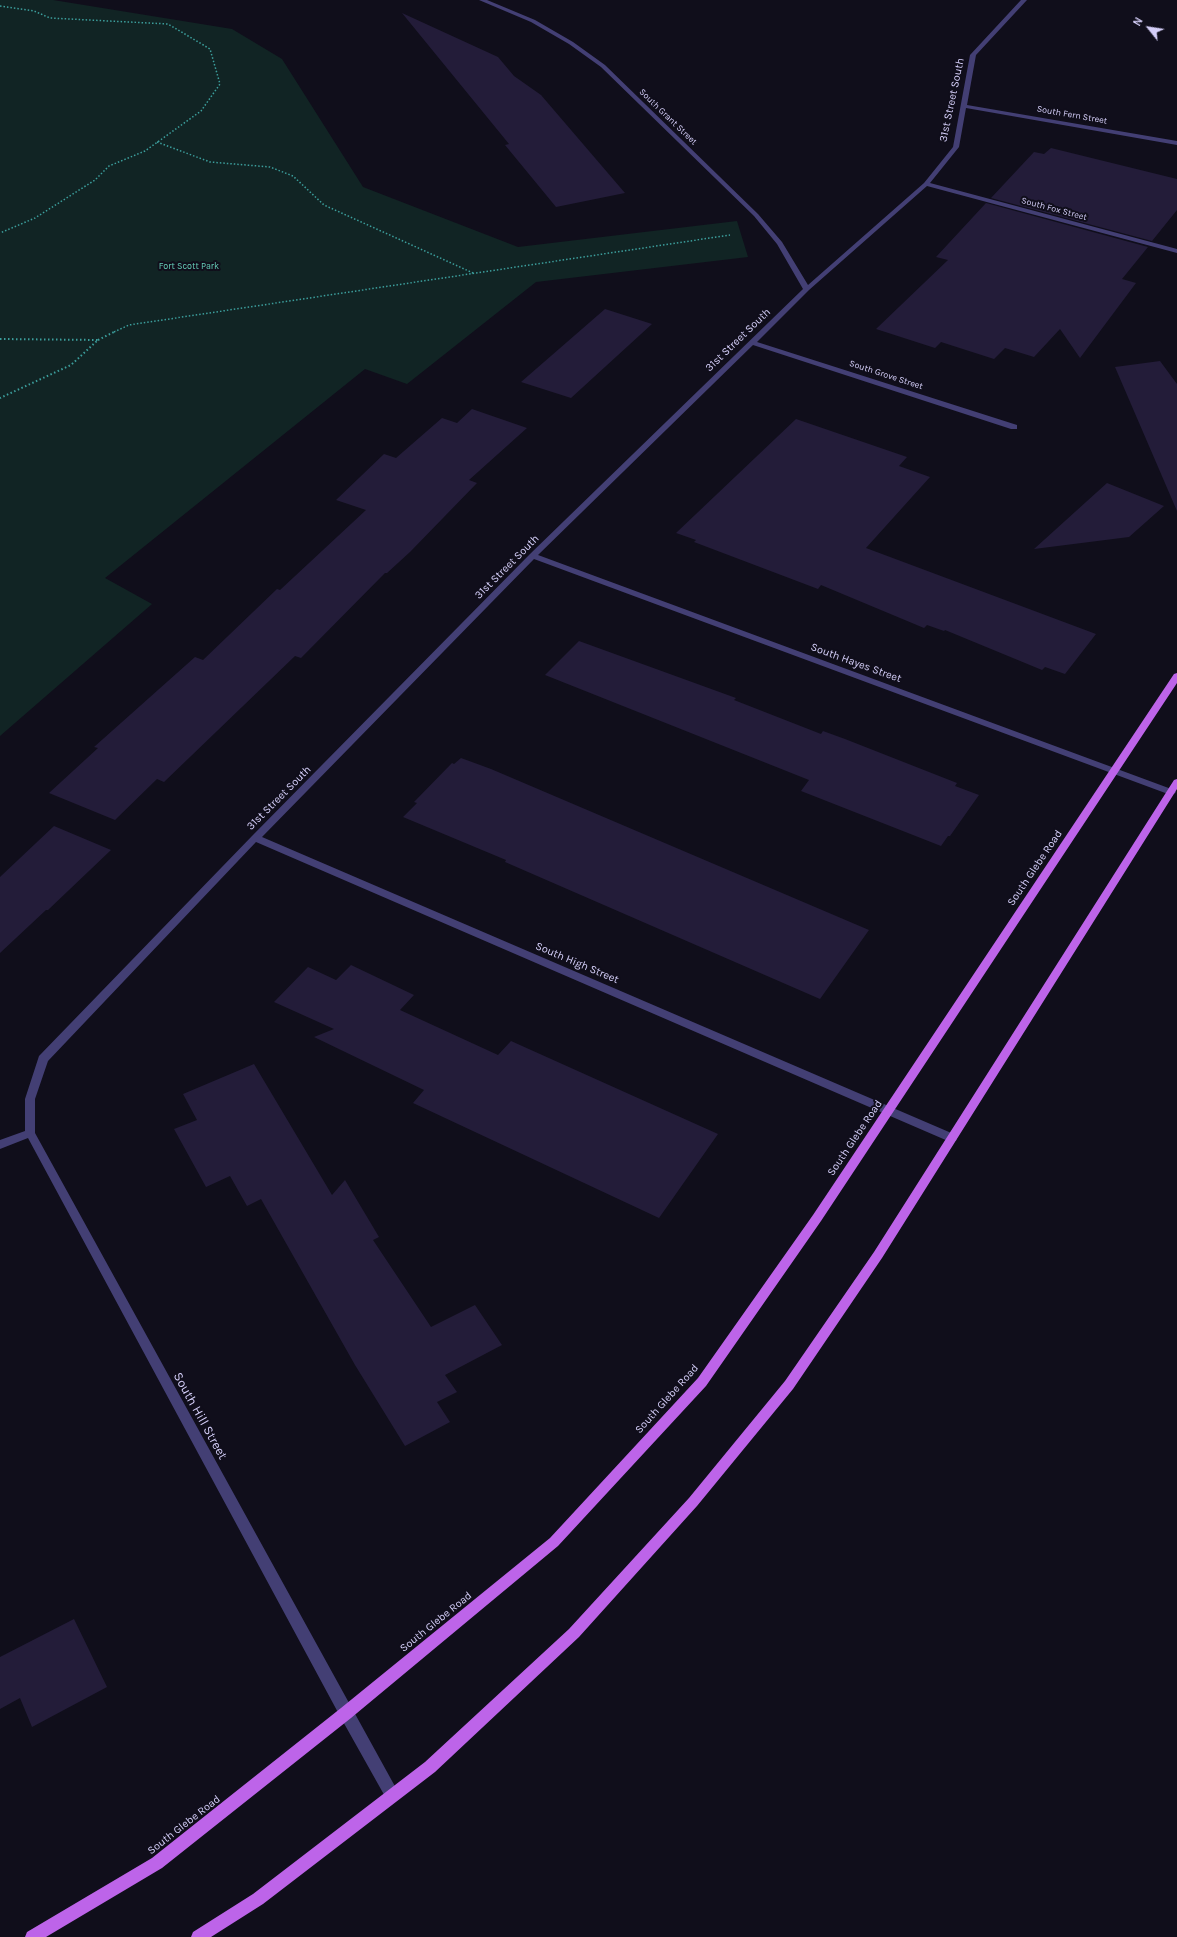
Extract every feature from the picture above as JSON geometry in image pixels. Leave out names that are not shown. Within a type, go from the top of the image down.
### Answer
[{"type":"main road","name":"South Glebe Road","points":[[32,1937],[157,1863],[346,1713],[554,1542],[702,1382],[813,1224],[1177,676]]},
{"type":"main road","points":[[198,1937],[258,1899],[430,1767],[574,1633],[693,1502],[789,1385],[878,1255],[1174,787]]},
{"type":"street","name":"South Grant Street","points":[[482,0],[533,21],[571,43],[603,66],[756,215],[780,243],[807,289]]},
{"type":"street","name":"31st Street South","points":[[30,1133],[30,1098],[42,1059],[255,838],[533,556],[751,342],[807,289],[926,184],[956,147],[973,55],[1024,0]]},
{"type":"street","name":"South Fern Street","points":[[964,106],[1177,143]]},
{"type":"street","name":"South Fox Street","points":[[926,184],[1177,251]]},
{"type":"street","name":"South Grove Street","points":[[751,342],[1014,428]]},
{"type":"street","name":"South Hayes Street","points":[[533,556],[1115,770],[1174,787]]},
{"type":"street","name":"South High Street","points":[[255,838],[952,1138]]},
{"type":"street","points":[[0,1145],[30,1133]]},
{"type":"street","name":"South Hill Street","points":[[30,1133],[392,1795]]},
{"type":"path","points":[[0,6],[34,12],[50,18],[168,24],[210,49],[220,84],[201,111],[144,151],[109,166],[95,180],[35,218],[0,233]]},
{"type":"path","points":[[157,142],[210,162],[238,166],[270,166],[293,176],[324,205],[473,274]]},
{"type":"path","points":[[0,398],[71,365],[98,340],[129,325],[768,229]]},
{"type":"path","points":[[0,339],[98,340]]},
{"type":"green space","name":"Fort Scott Park","points":[[0,0],[53,0],[232,29],[282,59],[363,187],[518,247],[737,221],[748,257],[536,282],[407,384],[365,369],[105,578],[152,604],[0,736]]},
{"type":"building","points":[[402,13],[498,57],[514,76],[541,95],[625,193],[556,207],[505,145],[509,144]]},
{"type":"building","points":[[1051,148],[1177,179],[1177,210],[1152,241],[991,198],[1034,152],[1044,154]]},
{"type":"building","points":[[986,203],[1148,247],[1122,279],[1136,283],[1080,358],[1060,329],[1034,357],[1005,348],[994,359],[941,342],[935,348],[876,329],[948,260],[936,257]]},
{"type":"building","points":[[605,309],[652,324],[571,398],[521,382]]},
{"type":"building","points":[[1160,361],[1177,384],[1177,511],[1115,367]]},
{"type":"building","points":[[472,409],[527,428],[469,480],[477,483],[410,552],[387,573],[385,573],[301,658],[295,656],[164,782],[157,779],[115,820],[49,793],[98,748],[94,747],[195,657],[203,660],[277,589],[280,590],[366,510],[336,500],[384,454],[396,458],[442,418],[457,423]]},
{"type":"building","points":[[796,419],[907,457],[899,466],[930,477],[866,548],[1096,634],[1065,674],[1045,667],[1042,670],[945,630],[944,631],[927,625],[924,628],[821,585],[818,589],[694,542],[696,540],[676,533]]},
{"type":"building","points":[[1107,483],[1164,506],[1129,537],[1034,549]]},
{"type":"building","points":[[579,641],[736,698],[734,700],[821,734],[823,731],[845,739],[957,783],[955,786],[979,795],[950,836],[948,836],[941,846],[801,791],[809,780],[545,675]]},
{"type":"building","points":[[461,758],[491,769],[869,930],[820,999],[505,862],[506,860],[403,817],[417,803],[414,802],[452,763],[454,764]]},
{"type":"building","points":[[54,826],[111,850],[0,953],[0,877]]},
{"type":"building","points":[[351,965],[414,995],[400,1010],[498,1055],[511,1041],[718,1134],[659,1218],[413,1103],[424,1090],[314,1037],[334,1029],[274,1002],[308,967],[336,980]]},
{"type":"building","points":[[254,1064],[332,1195],[345,1180],[379,1237],[373,1240],[431,1327],[475,1305],[502,1345],[445,1375],[457,1392],[437,1402],[450,1422],[405,1446],[355,1365],[261,1199],[247,1206],[230,1176],[206,1187],[174,1129],[197,1120],[183,1094]]},
{"type":"building","points":[[74,1619],[107,1687],[32,1727],[20,1698],[0,1709],[0,1657]]}]
